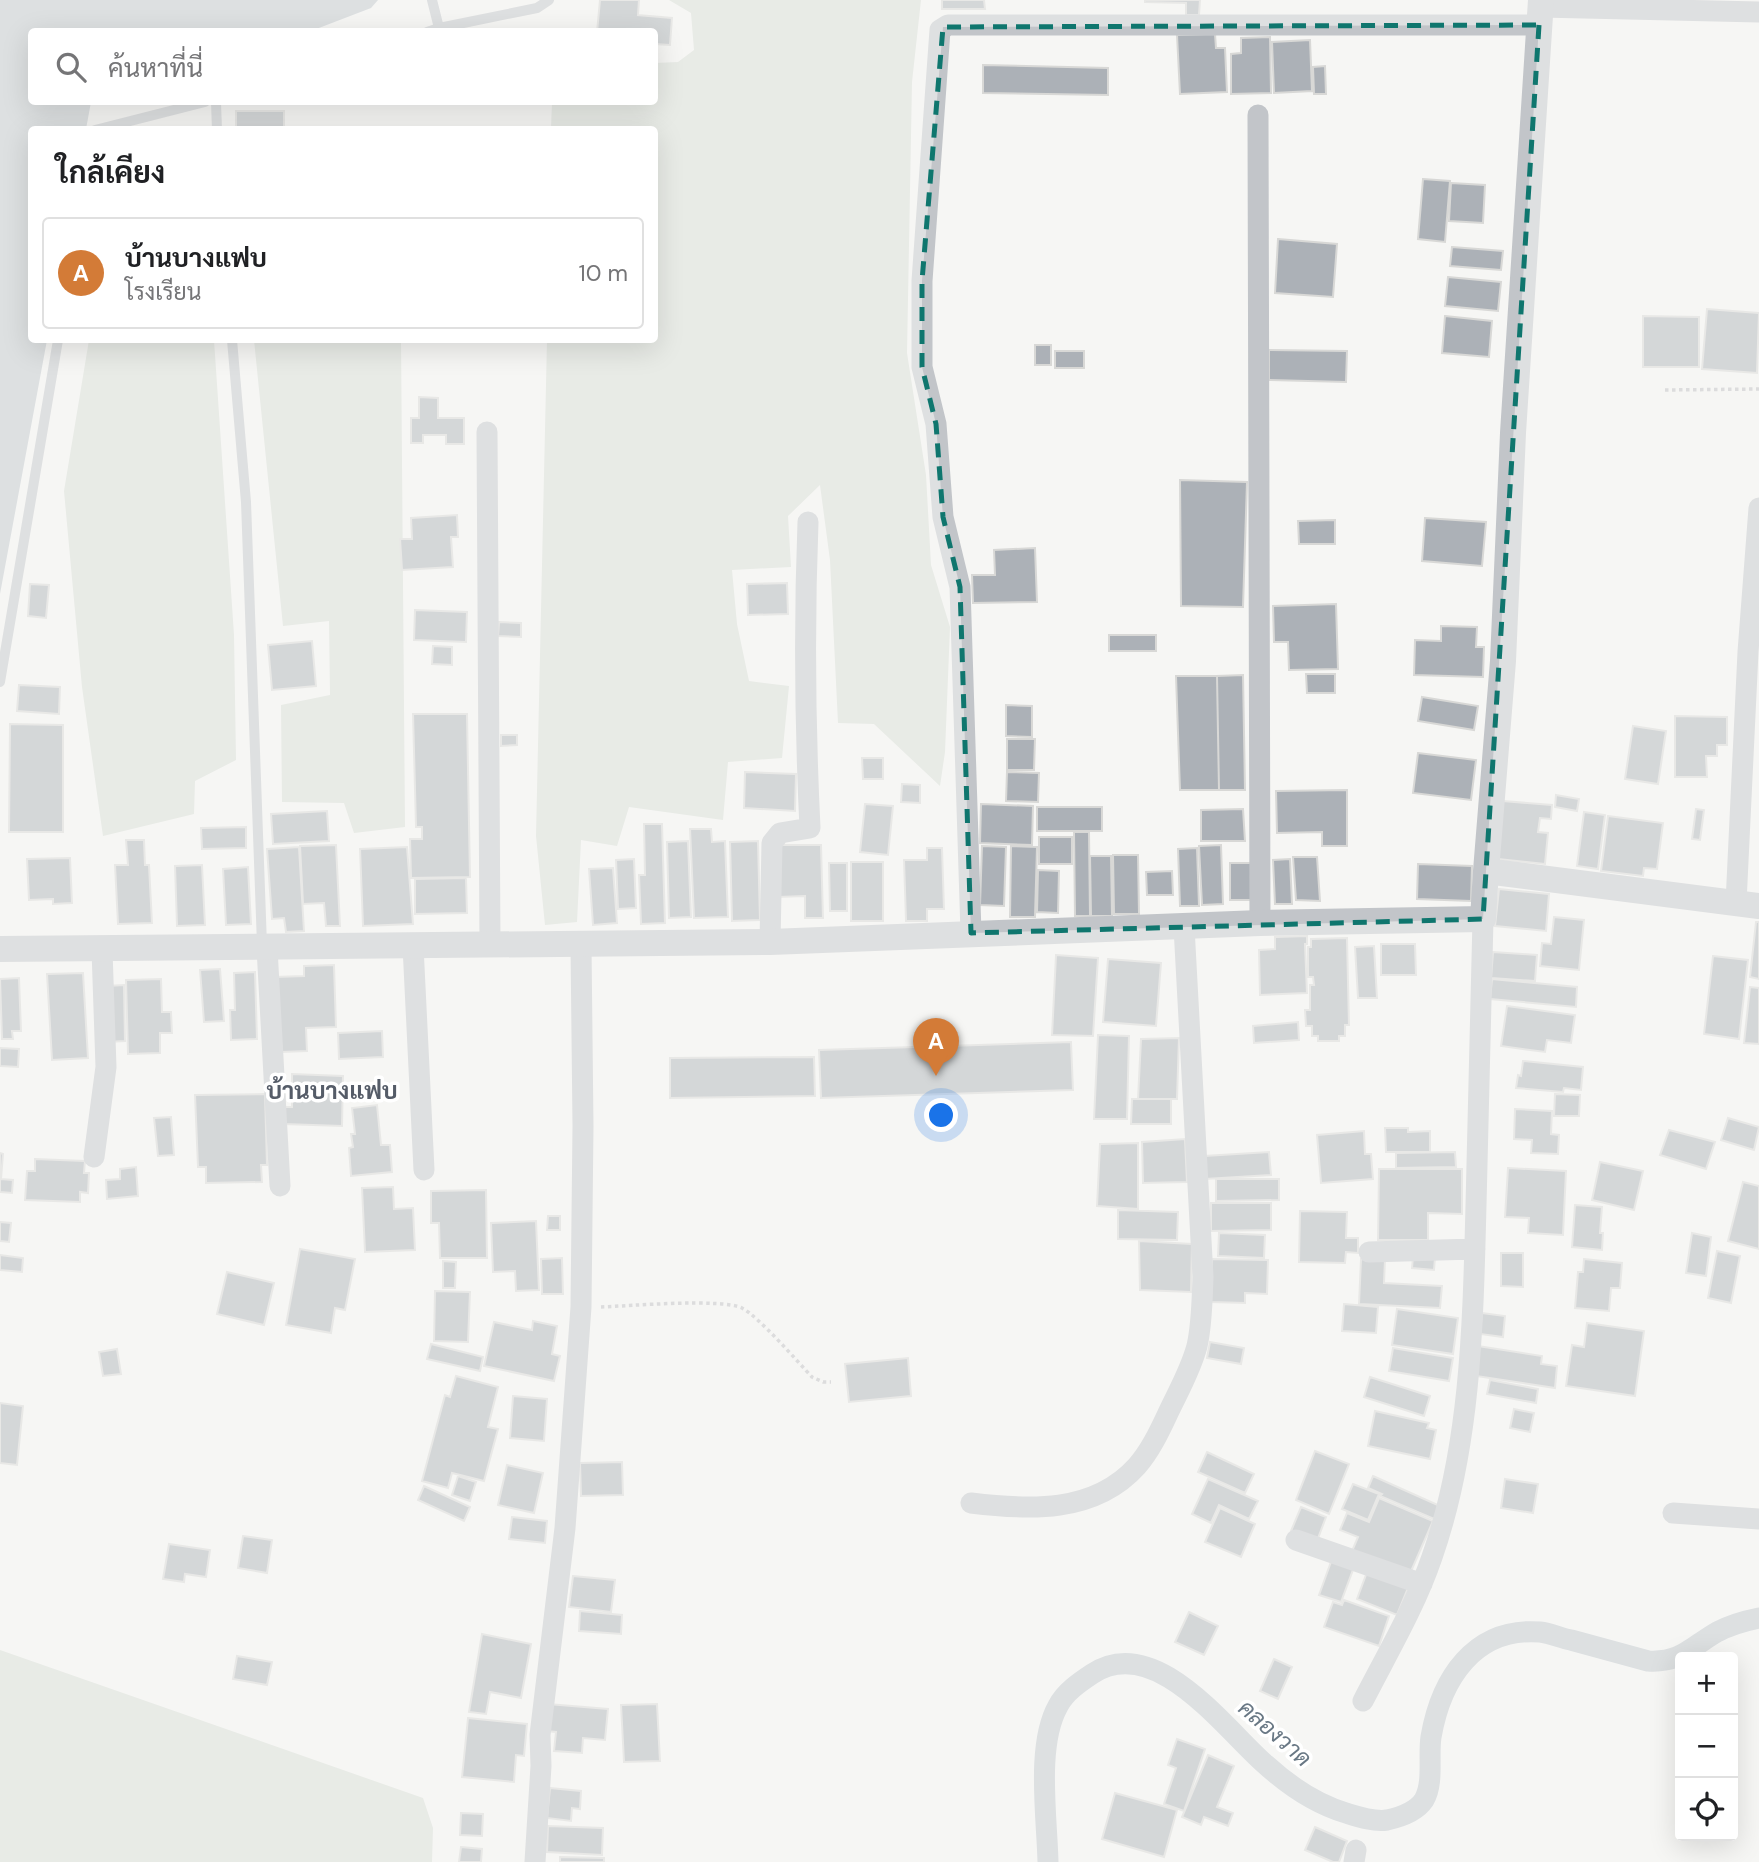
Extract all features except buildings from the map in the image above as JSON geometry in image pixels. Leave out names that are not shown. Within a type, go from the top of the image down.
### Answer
[{"type":"street","points":[[971,933],[960,587],[943,517],[936,424],[922,367],[922,281],[940,30],[947,24],[1540,11],[1759,12]]},
{"type":"street","points":[[1363,1701],[1422,1584],[1433,1556],[1449,1495],[1470,1362],[1483,919],[1503,661],[1513,433],[1540,11]]},
{"type":"street","points":[[1258,115],[1260,923]]},
{"type":"street","points":[[487,432],[490,946]]},
{"type":"street","points":[[1486,872],[1747,905],[1748,652],[1759,508]]},
{"type":"street","points":[[771,942],[772,843],[780,833],[810,828],[804,638],[808,522]]},
{"type":"street","points":[[0,949],[771,942],[1260,923],[1483,919]]},
{"type":"street","points":[[971,1503],[1017,1508],[1047,1507],[1077,1502],[1111,1488],[1129,1474],[1146,1455],[1191,1365],[1200,1328],[1203,1277],[1184,927]]},
{"type":"street","points":[[536,1862],[540,1735],[565,1528],[581,1307],[583,1126],[580,945]]},
{"type":"street","points":[[413,946],[424,1170]]},
{"type":"street","points":[[264,948],[280,1186]]},
{"type":"street","points":[[94,1157],[106,1067],[102,950]]},
{"type":"street","points":[[1369,1252],[1475,1250]]},
{"type":"street","points":[[1673,1513],[1759,1519]]},
{"type":"street","points":[[1296,1540],[1422,1584]]},
{"type":"lane","points":[[432,0],[433,28]]},
{"type":"lane","points":[[442,28],[537,8],[549,0]]},
{"type":"lane","points":[[111,126],[193,105]]},
{"type":"lane","points":[[216,105],[217,126]]},
{"type":"lane","points":[[0,682],[57,343]]},
{"type":"lane","points":[[232,343],[246,502],[264,948]]},
{"type":"path","points":[[1665,390],[1759,389]]},
{"type":"path","points":[[581,1307],[718,1304],[740,1307],[758,1321],[811,1377],[831,1382]]},
{"type":"highlighted area","points":[[1539,25],[1483,919],[971,933],[960,587],[943,517],[936,424],[922,367],[922,281],[943,27]]},
{"type":"shaded area","points":[[0,0],[378,0],[371,8],[319,28],[28,28],[28,105],[90,105],[87,126],[28,126],[28,343],[46,343],[0,594]]},
{"type":"shaded area","points":[[669,0],[921,0],[912,82],[907,353],[926,475],[931,565],[950,627],[945,752],[940,786],[874,724],[838,723],[830,560],[820,485],[788,516],[791,567],[732,570],[737,624],[749,681],[789,686],[782,758],[728,762],[723,820],[629,807],[617,846],[581,840],[577,922],[545,925],[536,836],[547,343],[658,343],[658,126],[551,126],[552,105],[658,105],[658,63],[678,62],[694,50],[691,13]]},
{"type":"shaded area","points":[[89,343],[214,343],[234,635],[236,760],[195,781],[194,814],[103,836],[82,687],[64,491]]},
{"type":"shaded area","points":[[254,343],[401,343],[405,827],[354,833],[344,803],[282,802],[281,705],[330,695],[329,621],[283,626]]},
{"type":"shaded area","points":[[0,1650],[423,1798],[433,1828],[432,1862],[0,1862]]},
{"type":"waterway","name":"คลองวาด","points":[[1048,1862],[1044,1782],[1051,1722],[1061,1701],[1073,1688],[1092,1674],[1116,1664],[1140,1665],[1164,1675],[1187,1690],[1265,1764],[1303,1793],[1335,1809],[1372,1820],[1382,1820],[1408,1813],[1424,1800],[1430,1778],[1431,1737],[1443,1695],[1464,1661],[1497,1638],[1517,1633],[1548,1633],[1648,1661],[1659,1661],[1677,1657],[1727,1627],[1759,1618]]},
{"type":"place","name":"บ้านบางแฟบ","points":[[936,1076]]},
{"type":"district","name":"บ้านบางแฟบ","points":[[332,1090]]}]
